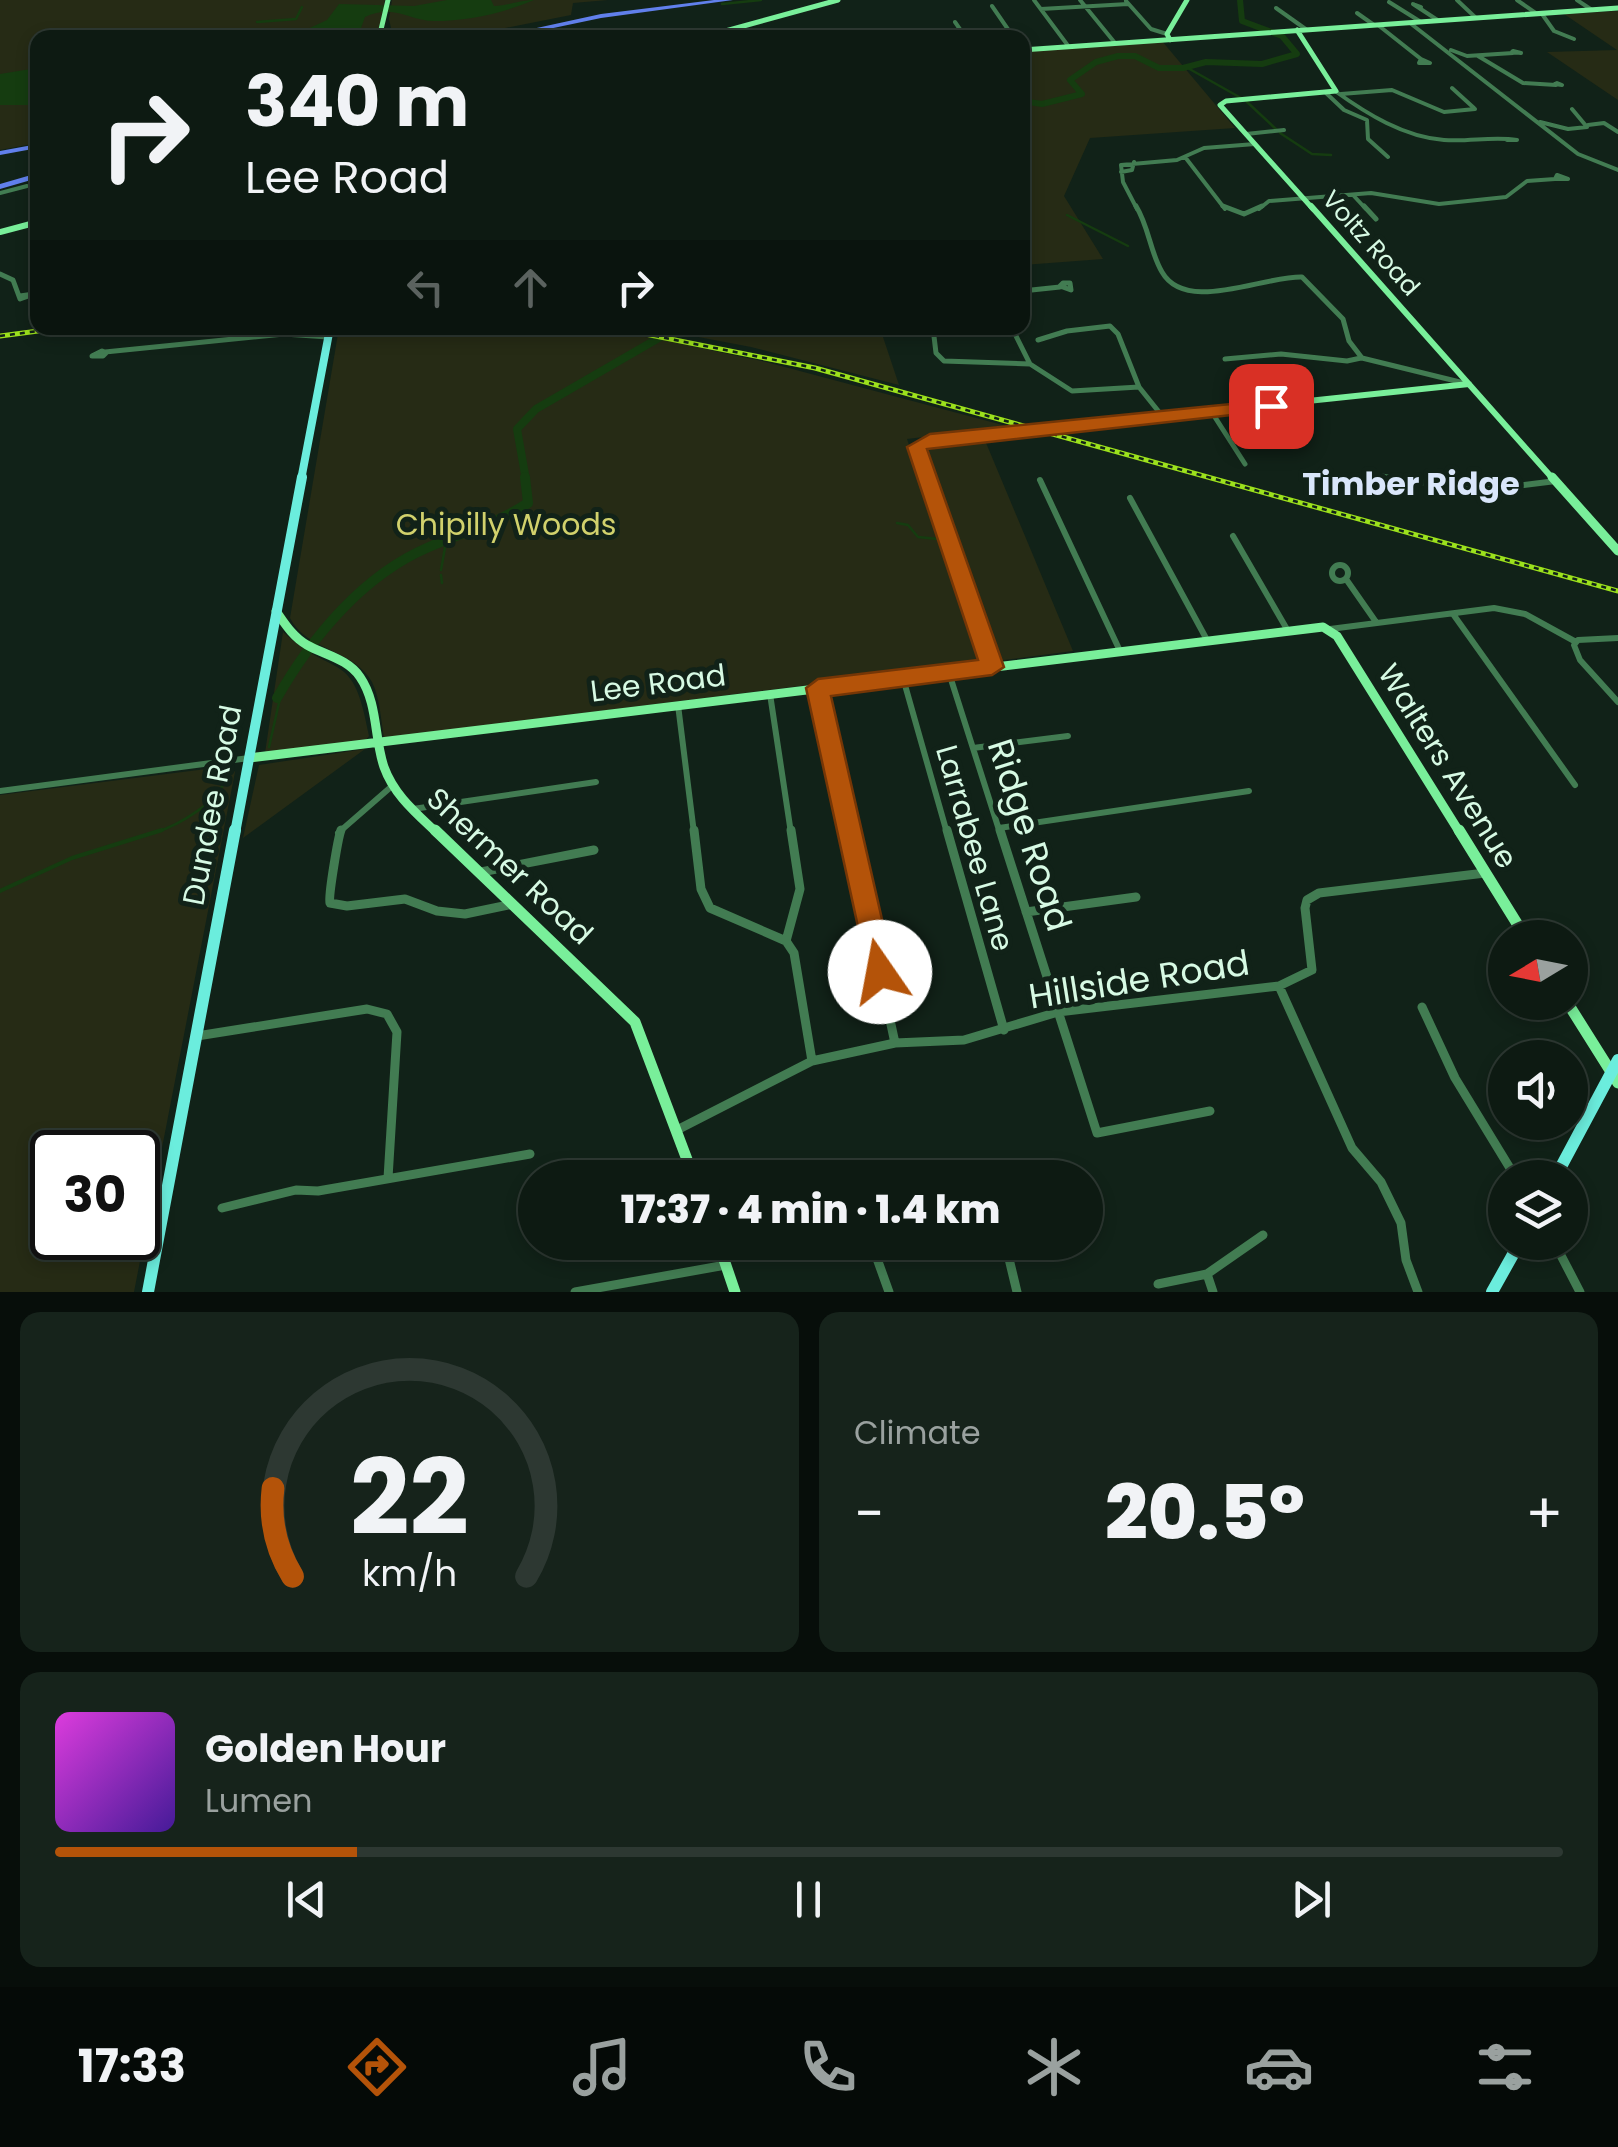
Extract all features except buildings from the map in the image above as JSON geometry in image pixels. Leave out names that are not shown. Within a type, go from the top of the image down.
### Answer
[{"type":"highway","points":[[516,30],[593,14],[698,0]]},
{"type":"highway","points":[[533,30],[600,16],[730,0]]},
{"type":"highway","points":[[0,153],[30,147]]},
{"type":"highway","points":[[0,185],[30,175]]},
{"type":"main road","name":"Dundee Road","points":[[148,1292],[329,335]]},
{"type":"main road","points":[[1565,1160],[1616,1072]]},
{"type":"main road","points":[[724,1260],[735,1292]]},
{"type":"main road","points":[[1492,1292],[1510,1260]]},
{"type":"street","points":[[729,30],[838,0]]},
{"type":"street","points":[[1034,0],[1069,46]]},
{"type":"street","points":[[1080,0],[1115,43]]},
{"type":"street","points":[[1168,37],[1187,0]]},
{"type":"street","points":[[1517,0],[1540,14],[1554,31],[1574,39]]},
{"type":"street","points":[[1577,0],[1592,10]]},
{"type":"street","points":[[383,30],[388,1]]},
{"type":"street","points":[[1458,1],[1476,18]]},
{"type":"street","points":[[1041,10],[1126,2],[1151,29],[1168,37]]},
{"type":"street","points":[[1389,2],[1401,6],[1578,154],[1618,170]]},
{"type":"street","points":[[992,6],[1008,30]]},
{"type":"street","points":[[1421,7],[1439,21]]},
{"type":"street","points":[[1276,8],[1306,30]]},
{"type":"street","points":[[1030,49],[1618,8]]},
{"type":"street","points":[[1356,13],[1421,60]]},
{"type":"street","points":[[955,22],[960,30]]},
{"type":"street","points":[[1416,22],[1460,55],[1513,53]]},
{"type":"street","points":[[1297,30],[1344,110],[1368,120],[1368,140],[1388,157]]},
{"type":"street","points":[[1477,55],[1513,82],[1535,87],[1556,85]]},
{"type":"street","points":[[1334,93],[1392,90],[1444,112],[1476,109],[1452,88]]},
{"type":"street","points":[[1334,93],[1350,104],[1428,138],[1507,140]]},
{"type":"street","name":"Voltz Road","points":[[1334,93],[1222,102],[1246,134],[1618,551]]},
{"type":"street","points":[[1572,109],[1588,125]]},
{"type":"street","points":[[1539,122],[1578,129],[1591,138]]},
{"type":"street","points":[[1578,129],[1604,123],[1618,132]]},
{"type":"street","points":[[1246,134],[1284,130]]},
{"type":"street","points":[[1255,144],[1204,148],[1177,160],[1134,162],[1132,170],[1121,172],[1121,181],[1149,231],[1163,276],[1174,286],[1196,294],[1268,276],[1302,277],[1343,319],[1349,341],[1362,358]]},
{"type":"street","points":[[1185,157],[1206,180],[1220,204],[1233,213],[1255,212],[1269,201],[1352,194],[1371,193],[1439,204],[1498,198],[1510,195],[1527,181],[1555,178]]},
{"type":"street","points":[[1177,160],[1192,166]]},
{"type":"street","points":[[0,185],[27,186]]},
{"type":"street","points":[[1352,194],[1376,219]]},
{"type":"street","points":[[0,232],[30,224]]},
{"type":"street","points":[[0,274],[12,280],[20,296]]},
{"type":"street","points":[[1030,290],[1060,287]]},
{"type":"street","points":[[1038,340],[1087,327],[1110,326],[1118,334],[1139,387],[1162,417]]},
{"type":"street","points":[[105,352],[274,335]]},
{"type":"street","points":[[290,335],[316,335]]},
{"type":"street","points":[[934,335],[936,353],[944,361],[1030,364]]},
{"type":"street","points":[[1016,335],[1030,364],[1072,391],[1139,387]]},
{"type":"street","points":[[1224,359],[1281,354],[1348,361],[1362,358],[1468,384]]},
{"type":"street","points":[[992,667],[916,447],[930,440],[1468,384]]},
{"type":"street","points":[[1211,412],[1246,464]]},
{"type":"street","points":[[1376,475],[1475,491],[1556,481]]},
{"type":"street","points":[[1040,480],[1120,651]]},
{"type":"street","points":[[1130,498],[1207,640]]},
{"type":"street","points":[[1233,536],[1288,631]]},
{"type":"street","points":[[1346,579],[1376,622]]},
{"type":"street","name":"Lee Road","points":[[0,790],[1494,608],[1525,614],[1576,642]]},
{"type":"street","name":"Shermer Road","points":[[276,611],[312,647],[346,663],[359,675],[367,690],[376,742],[392,786],[635,1022],[688,1160]]},
{"type":"street","points":[[1452,614],[1576,785]]},
{"type":"street","name":"Walters Avenue","points":[[1326,628],[1515,920]]},
{"type":"street","points":[[1618,638],[1576,642],[1574,650],[1618,702]]},
{"type":"street","name":"Ridge Road","points":[[949,672],[1097,1133],[1210,1111]]},
{"type":"street","name":"Larrabee Lane","points":[[903,678],[1004,1030]]},
{"type":"street","points":[[818,688],[896,1043]]},
{"type":"street","points":[[770,694],[800,889],[786,940]]},
{"type":"street","points":[[678,705],[700,889],[710,908],[786,940],[794,953],[812,1061]]},
{"type":"street","points":[[973,748],[1068,736]]},
{"type":"street","points":[[414,809],[596,782]]},
{"type":"street","points":[[392,786],[361,808],[338,833],[336,870],[328,892],[330,903],[341,906],[405,899],[437,912],[458,914],[514,904]]},
{"type":"street","points":[[999,828],[1249,791]]},
{"type":"street","points":[[479,872],[594,850]]},
{"type":"street","name":"Hillside Road","points":[[677,1130],[812,1061],[896,1043],[964,1040],[1058,1012],[1278,986],[1312,970],[1312,945],[1303,912],[1307,900],[1319,894],[1485,873]]},
{"type":"street","points":[[1026,912],[1136,897]]},
{"type":"street","points":[[1278,986],[1352,1148],[1381,1182],[1401,1223],[1406,1260],[1418,1292]]},
{"type":"street","points":[[1422,1007],[1456,1078],[1505,1160]]},
{"type":"street","points":[[195,1036],[367,1009],[385,1010],[394,1020],[397,1032],[388,1178]]},
{"type":"street","points":[[1580,1020],[1616,1072]]},
{"type":"street","points":[[222,1208],[296,1190],[318,1191],[530,1154]]},
{"type":"street","points":[[1158,1284],[1207,1274],[1263,1235]]},
{"type":"street","points":[[877,1260],[889,1292]]},
{"type":"street","points":[[1010,1260],[1018,1292]]},
{"type":"street","points":[[1563,1260],[1580,1292]]},
{"type":"street","points":[[575,1292],[726,1265]]},
{"type":"street","points":[[1207,1274],[1213,1292]]},
{"type":"green space","points":[[0,0],[385,0],[379,30],[30,30],[30,144],[0,150]]},
{"type":"green space","points":[[392,0],[608,0],[573,3],[571,15],[495,30],[391,30]]},
{"type":"green space","points":[[1618,11],[1618,100],[1547,52],[1617,50],[1564,14]]},
{"type":"green space","points":[[1162,41],[1235,128],[1090,138],[1064,196],[1103,259],[1030,264],[1030,50]]},
{"type":"green space","name":"Chipilly Woods","points":[[338,335],[653,338],[766,362],[1010,427],[907,439],[985,663],[384,738],[377,695],[364,671],[307,637],[290,618]]},
{"type":"green space","points":[[688,335],[882,335],[899,385]]},
{"type":"green space","points":[[984,438],[1073,651],[996,661],[921,451],[926,444]]},
{"type":"green space","points":[[283,632],[349,677],[363,708],[369,736],[366,740],[265,753]]},
{"type":"green space","points":[[365,749],[243,838],[259,765]]},
{"type":"green space","points":[[230,766],[235,772],[160,1158],[160,1130],[30,1130],[30,1260],[140,1260],[134,1292],[0,1292],[0,795]]},
{"type":"shaded area","points":[[447,0],[491,0],[494,6],[534,0],[472,18],[434,21],[385,12],[365,17],[361,28],[354,30],[305,30],[327,20],[339,4],[414,6]]},
{"type":"shaded area","points":[[30,69],[30,105],[0,105],[0,74]]},
{"type":"waterway","points":[[722,4],[761,0]]},
{"type":"waterway","points":[[1030,102],[1042,104],[1082,94],[1070,80],[1096,62],[1118,56],[1135,56],[1159,68],[1183,68],[1206,62],[1262,64],[1297,54],[1282,36],[1242,21],[1240,0]]},
{"type":"waterway","points":[[257,22],[296,19],[302,7]]},
{"type":"waterway","points":[[1186,67],[1241,98]]},
{"type":"waterway","points":[[1247,102],[1277,130]]},
{"type":"waterway","points":[[1280,133],[1312,154],[1331,155]]},
{"type":"waterway","points":[[1067,215],[1128,246]]},
{"type":"waterway","points":[[526,480],[517,429],[536,409],[664,335]]},
{"type":"waterway","points":[[277,698],[323,631],[361,591],[405,559],[528,503],[525,477]]},
{"type":"waterway","points":[[897,523],[908,525],[918,537],[938,539]]},
{"type":"waterway","points":[[441,570],[446,542]]},
{"type":"waterway","points":[[441,575],[442,583]]},
{"type":"waterway","points":[[269,747],[283,685]]},
{"type":"waterway","points":[[158,831],[207,803],[227,775]]},
{"type":"waterway","points":[[0,891],[72,858],[158,831]]},
{"type":"waterway","points":[[154,833],[158,831]]},
{"type":"railway","points":[[0,336],[30,332]]},
{"type":"railway","points":[[650,335],[815,368],[1618,591]]},
{"type":"district","name":"Timber Ridge","points":[[1411,483]]},
{"type":"route","points":[[880,972],[818,688],[992,667],[916,447],[930,440],[1271,406]]}]
